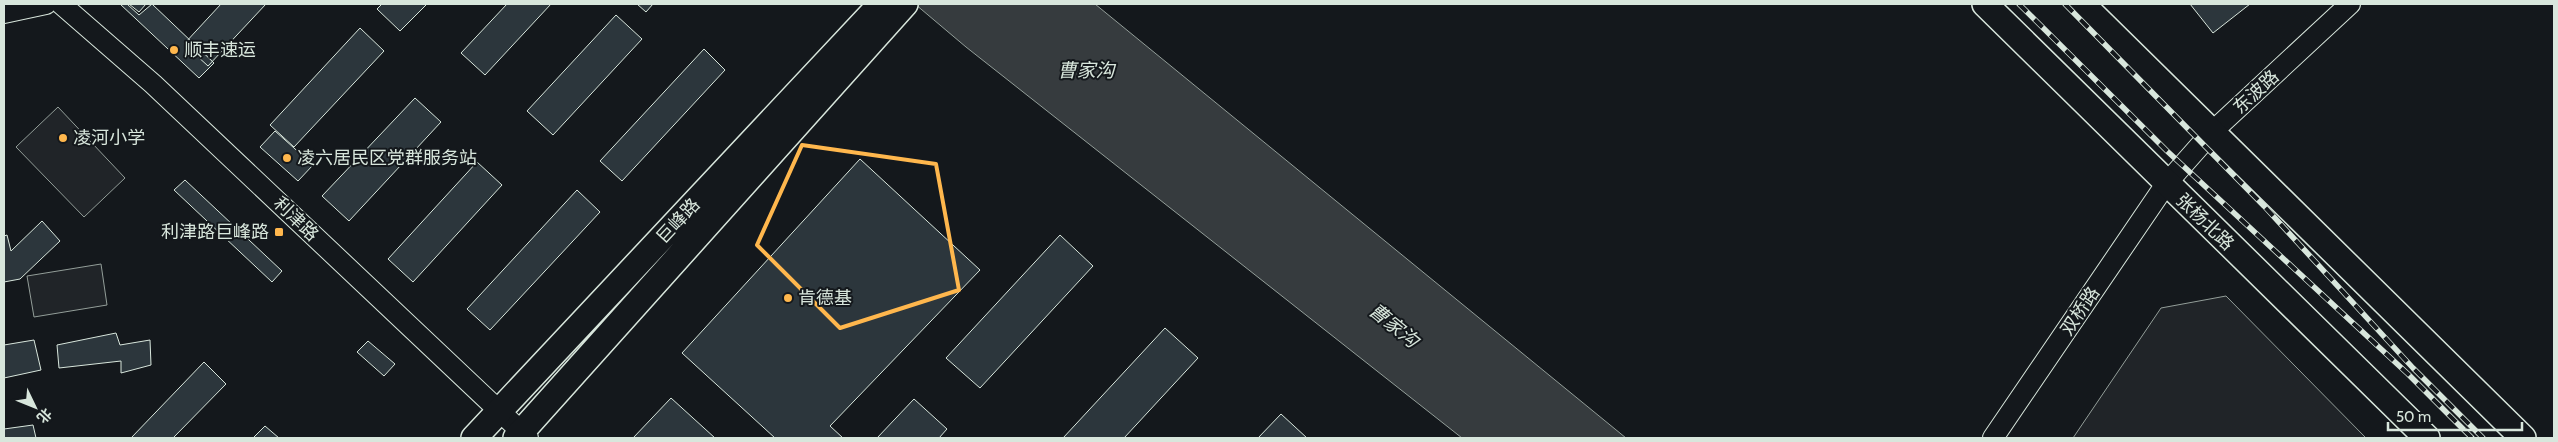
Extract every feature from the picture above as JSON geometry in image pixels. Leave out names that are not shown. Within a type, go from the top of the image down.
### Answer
[{"type":"main road","name":"巨峰路","points":[[522,436],[866,33],[881,4]]},
{"type":"main road","points":[[866,33],[906,4]]},
{"type":"main road","name":"张杨北路","points":[[1985,4],[2166,184],[2427,438]]},
{"type":"main road","points":[[2082,4],[2523,438]]},
{"type":"main road","name":"巨峰路","points":[[474,438],[866,33]]},
{"type":"street","points":[[4,13],[46,4]]},
{"type":"street","name":"利津路","points":[[61,4],[153,84],[499,411],[522,436]]},
{"type":"street","name":"东波路","points":[[2166,184],[2212,132],[2350,4]]},
{"type":"street","name":"双桥路","points":[[1993,438],[2166,184]]},
{"type":"highlighted area","points":[[802,145],[936,164],[959,290],[840,328],[757,245]]},
{"type":"shaded area","points":[[58,107],[125,178],[84,217],[16,147]]},
{"type":"shaded area","points":[[101,264],[107,305],[34,317],[27,276]]},
{"type":"shaded area","points":[[2226,296],[2366,438],[2073,438],[2161,308]]},
{"type":"water","name":"曹家沟","points":[[915,4],[1095,4],[1626,438],[1462,438],[966,47]]},
{"type":"building","points":[[120,4],[127,4],[139,15],[152,4],[214,63],[199,78]]},
{"type":"building","points":[[129,4],[146,4],[139,12]]},
{"type":"building","points":[[221,4],[266,4],[208,66],[184,44]]},
{"type":"building","points":[[382,4],[427,4],[400,31],[377,9]]},
{"type":"building","points":[[507,4],[551,4],[485,75],[461,53]]},
{"type":"building","points":[[637,4],[653,4],[646,12]]},
{"type":"building","points":[[2190,4],[2250,4],[2213,33]]},
{"type":"building","points":[[616,15],[642,39],[553,135],[527,111]]},
{"type":"building","points":[[360,28],[384,51],[294,147],[270,125]]},
{"type":"building","points":[[704,49],[725,70],[622,181],[600,161]]},
{"type":"building","points":[[415,98],[441,122],[349,221],[322,196]]},
{"type":"building","points":[[275,131],[313,165],[298,181],[260,147]]},
{"type":"building","points":[[860,159],[980,270],[830,426],[843,438],[775,438],[682,353]]},
{"type":"building","points":[[477,162],[502,185],[413,282],[388,259]]},
{"type":"building","points":[[185,180],[282,271],[272,282],[174,190]]},
{"type":"building","points":[[577,190],[600,212],[490,330],[467,309]]},
{"type":"building","points":[[42,221],[60,241],[20,279],[4,282],[4,236],[7,235],[11,251]]},
{"type":"building","points":[[1060,235],[1093,266],[980,388],[946,358]]},
{"type":"building","points":[[1165,328],[1198,358],[1124,438],[1063,438]]},
{"type":"building","points":[[116,333],[120,345],[150,340],[151,365],[121,373],[121,361],[59,368],[57,345]]},
{"type":"building","points":[[34,340],[41,370],[4,378],[4,345]]},
{"type":"building","points":[[368,341],[395,364],[384,376],[357,352]]},
{"type":"building","points":[[204,362],[226,384],[173,438],[131,438]]},
{"type":"building","points":[[671,398],[715,438],[633,438]]},
{"type":"building","points":[[914,399],[947,429],[939,438],[877,438]]},
{"type":"building","points":[[1281,414],[1307,438],[1258,438]]},
{"type":"building","points":[[33,425],[36,438],[4,438],[4,429]]},
{"type":"building","points":[[265,426],[279,438],[253,438]]},
{"type":"railway","points":[[2019,4],[2167,151],[2408,374],[2472,438]]},
{"type":"railway","points":[[2065,4],[2264,206],[2413,368],[2483,438]]},
{"type":"place","name":"顺丰速运","points":[[174,50]]},
{"type":"place","name":"凌河小学","points":[[63,138]]},
{"type":"place","name":"凌六居民区党群服务站","points":[[287,158]]},
{"type":"place","name":"利津路巨峰路","points":[[279,232]]},
{"type":"place","name":"肯德基","points":[[788,298]]}]
